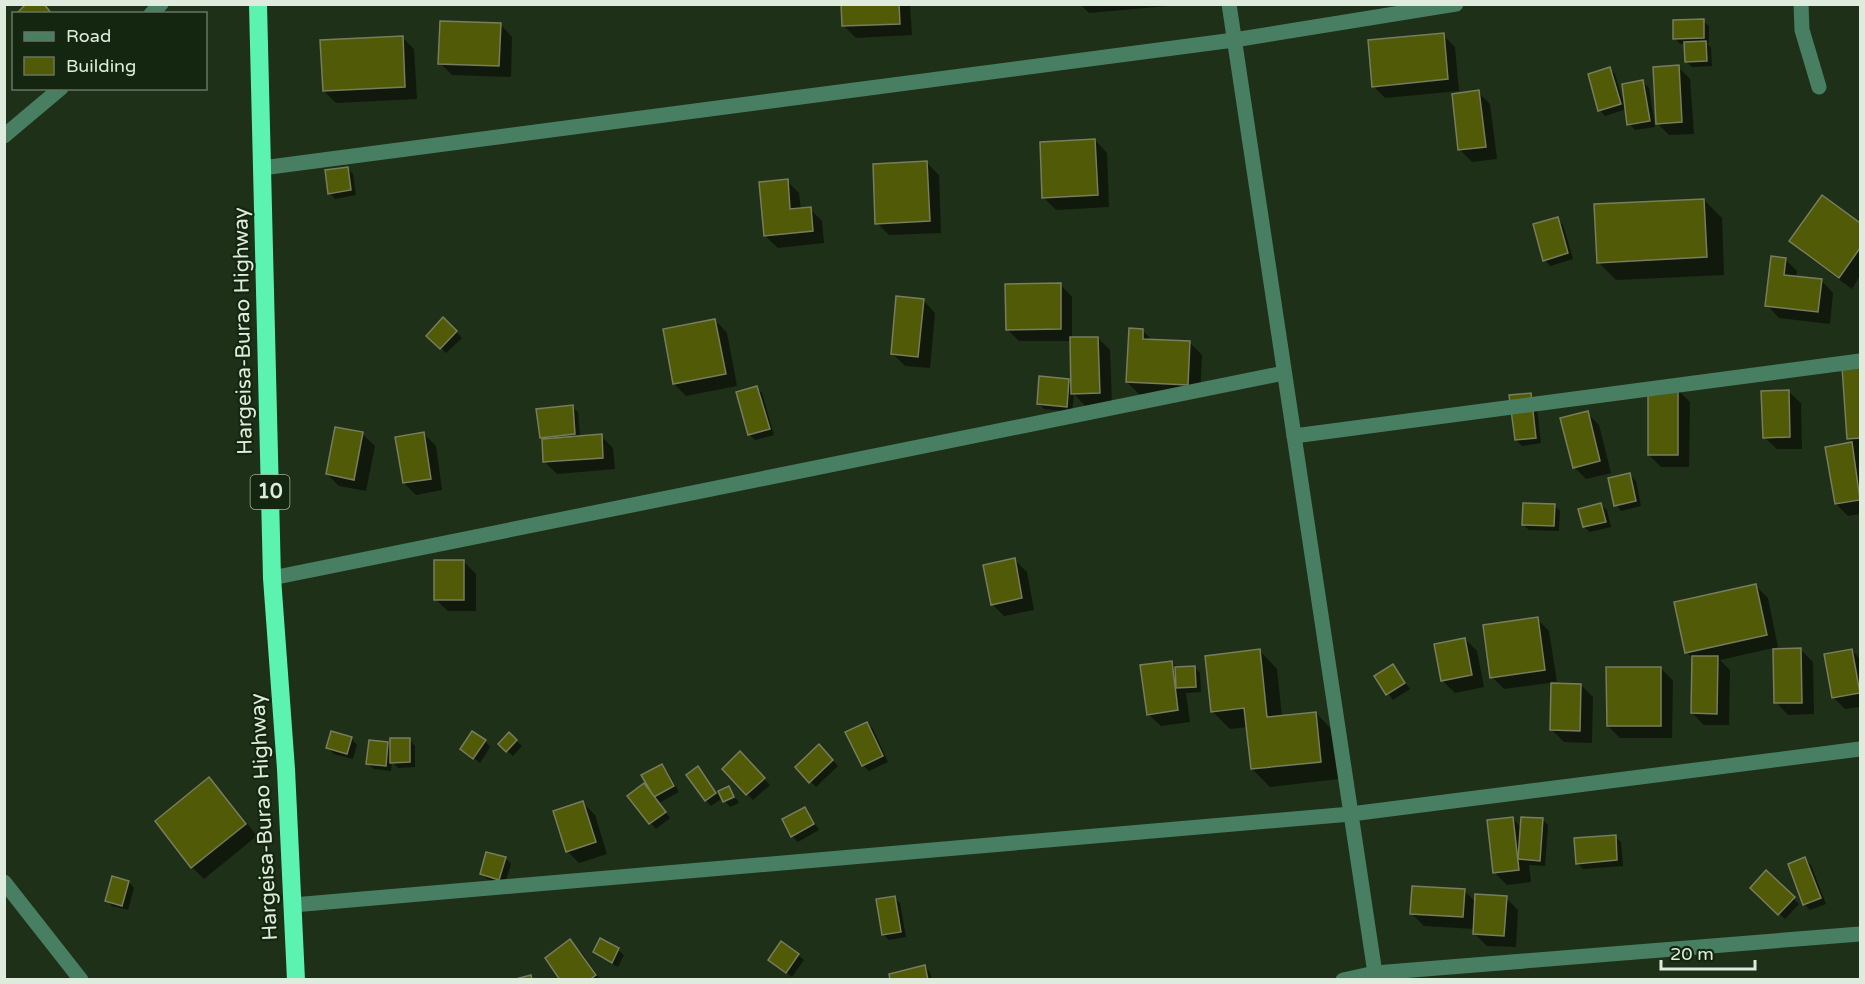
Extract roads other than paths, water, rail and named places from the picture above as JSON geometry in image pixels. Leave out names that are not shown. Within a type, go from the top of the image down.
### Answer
[{"type":"highway","name":"Hargeisa-Burao Highway","points":[[258,4],[272,578],[286,769],[296,980]]},
{"type":"street","points":[[1229,4],[1375,976]]},
{"type":"street","points":[[262,168],[1234,40],[1456,4]]},
{"type":"street","points":[[1801,4],[1802,30],[1819,87]]},
{"type":"street","points":[[4,136],[59,90]]},
{"type":"street","points":[[1294,436],[1860,361]]},
{"type":"street","points":[[272,578],[1284,373]]},
{"type":"street","points":[[293,905],[1351,813],[1860,749]]},
{"type":"street","points":[[4,882],[81,980]]},
{"type":"street","points":[[1343,980],[1860,934]]}]
